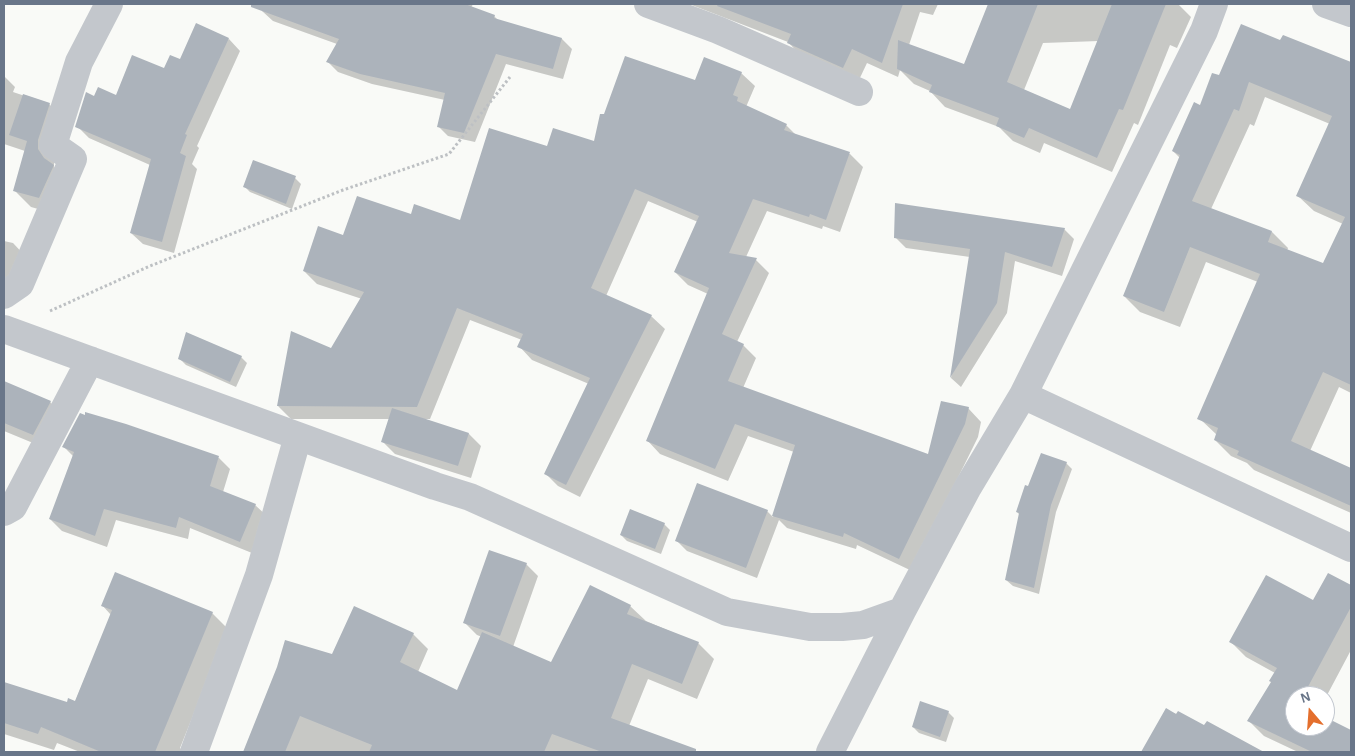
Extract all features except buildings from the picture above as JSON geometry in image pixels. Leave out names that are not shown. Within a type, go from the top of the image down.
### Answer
[{"type":"street","points":[[4,295],[20,284],[73,159],[53,145],[79,62],[109,4]]},
{"type":"street","points":[[648,4],[718,30],[859,92]]},
{"type":"street","points":[[830,752],[968,487],[1023,395],[1204,31],[1214,4]]},
{"type":"street","points":[[1326,4],[1351,13]]},
{"type":"street","points":[[5,329],[470,497],[727,612],[810,627],[842,627],[863,624],[902,611]]},
{"type":"street","points":[[4,512],[13,507],[90,360]]},
{"type":"street","points":[[1023,395],[1351,548]]},
{"type":"street","points":[[194,752],[259,575],[298,436]]},
{"type":"path","points":[[5,329],[150,266],[343,190],[449,154],[510,77]]}]
